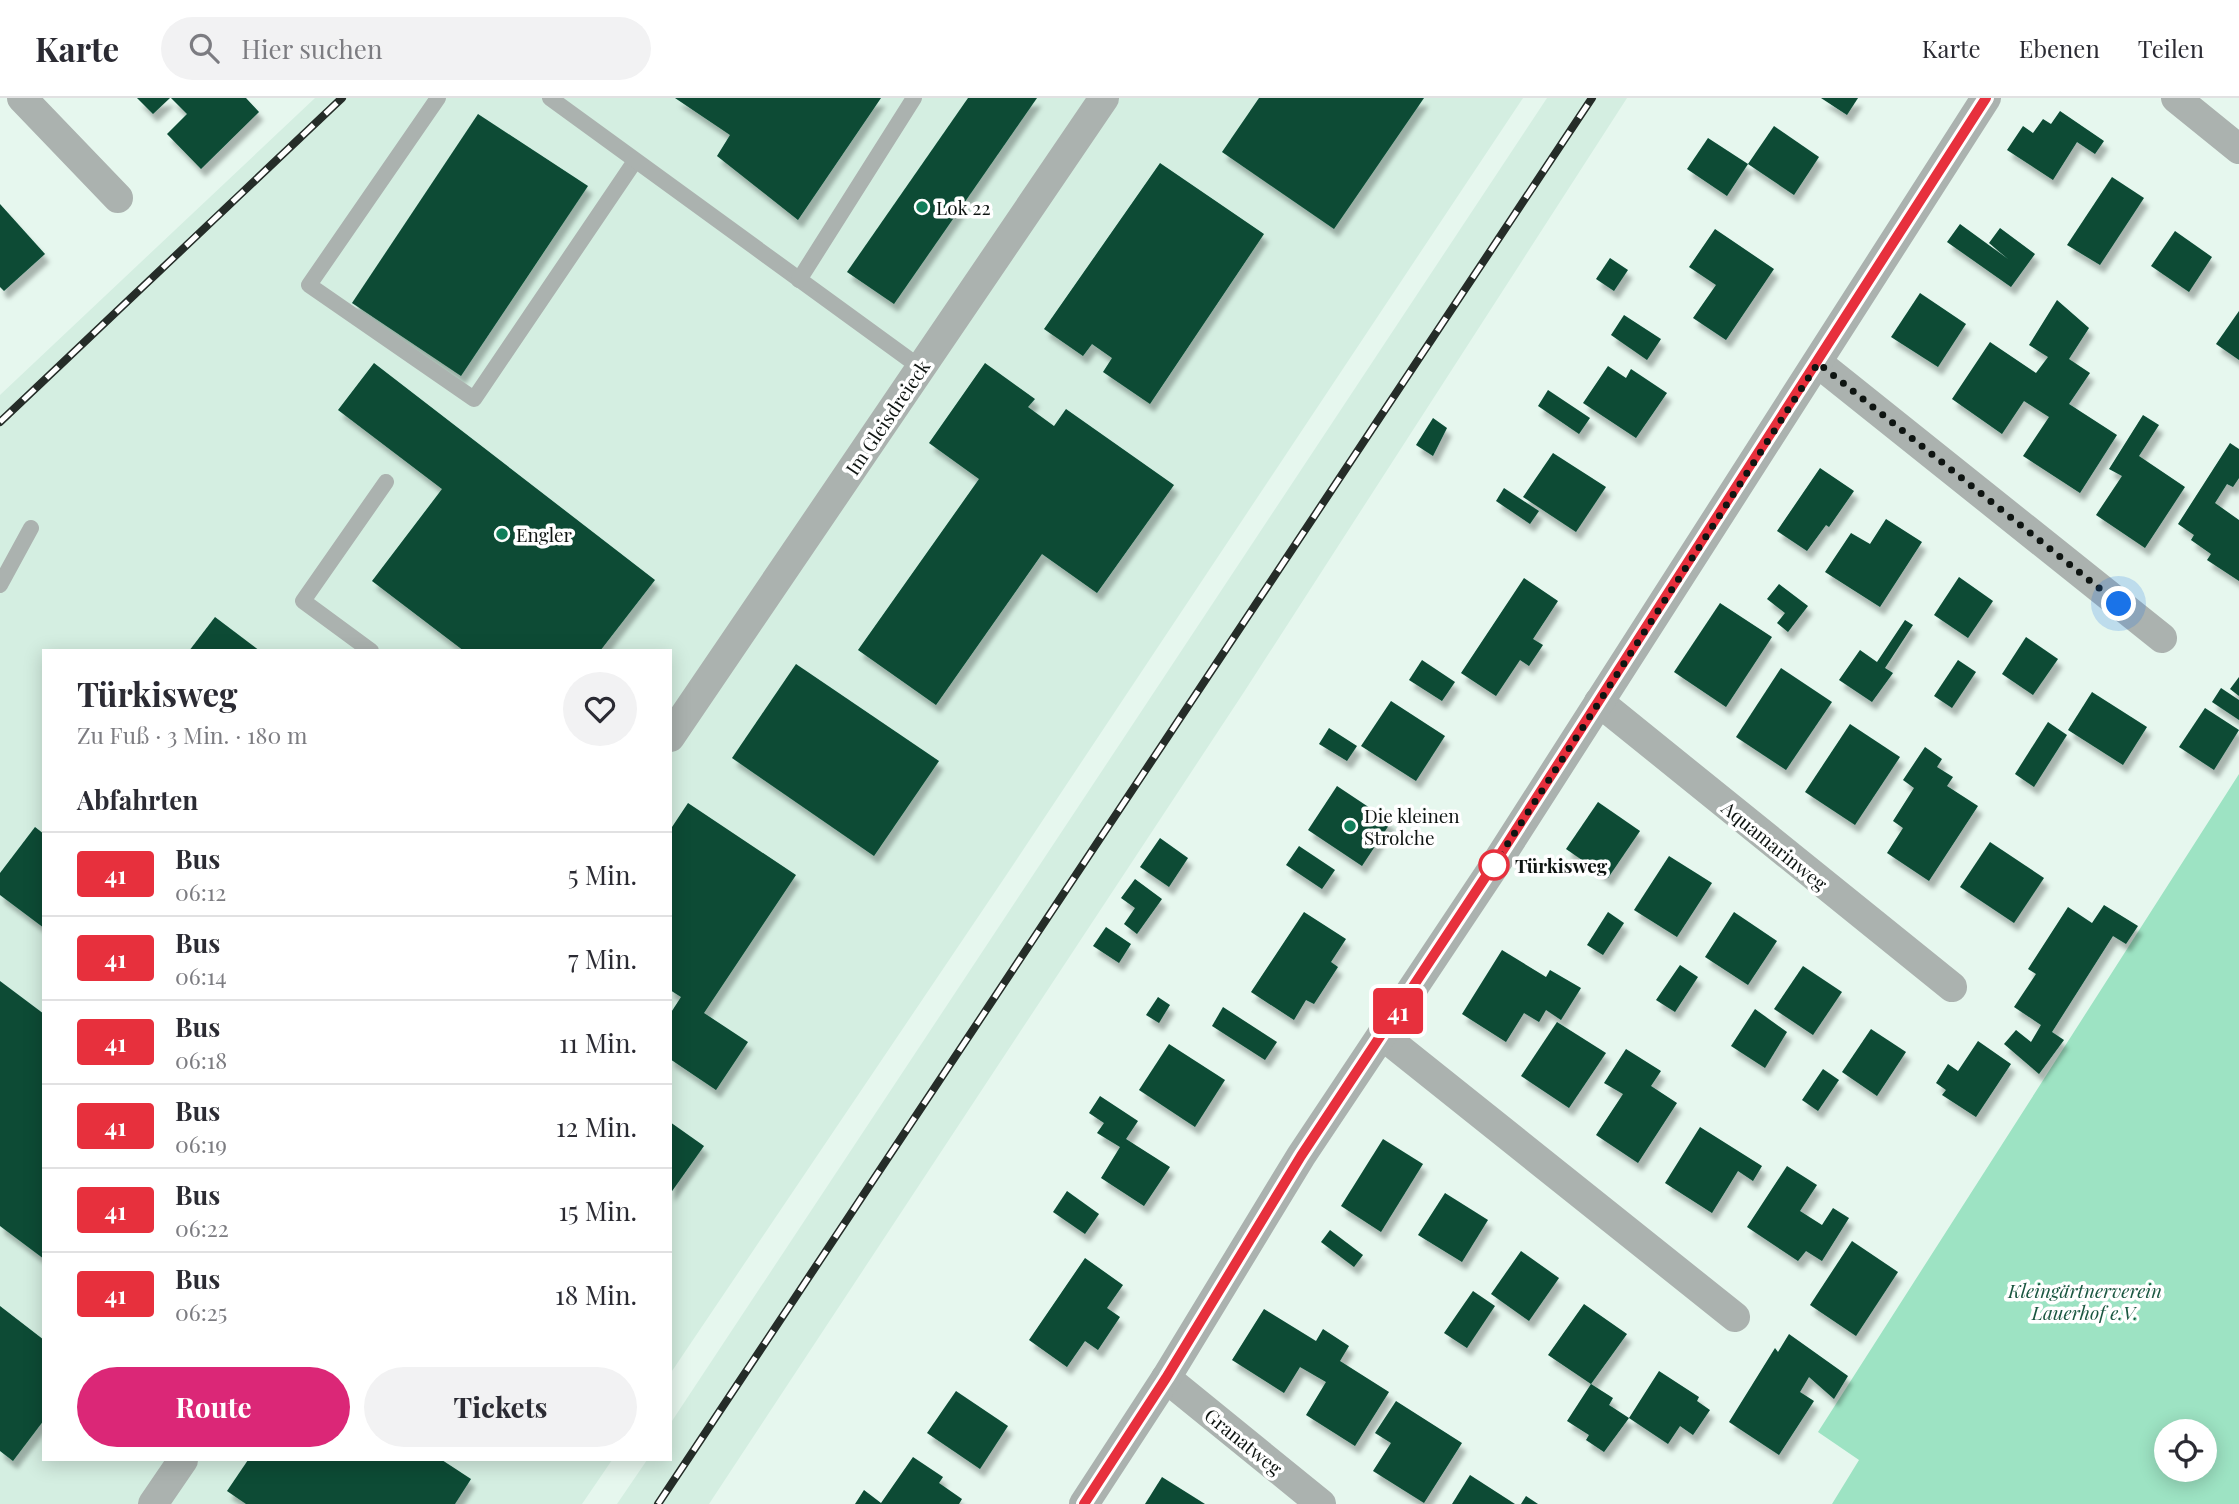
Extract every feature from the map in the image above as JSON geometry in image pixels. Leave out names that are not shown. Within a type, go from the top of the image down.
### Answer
[{"type":"street","points":[[22,98],[118,198]]},
{"type":"street","name":"Im Gleisdreieck","points":[[672,734],[1104,98]]},
{"type":"street","points":[[1084,1504],[1166,1378],[1301,1156],[1818,363],[1986,98]]},
{"type":"street","points":[[2176,98],[2239,149]]},
{"type":"street","points":[[1818,363],[2162,638]]},
{"type":"street","name":"Aquamarinweg","points":[[1598,702],[1952,987]]},
{"type":"street","points":[[1382,1035],[1735,1318]]},
{"type":"street","name":"Granatweg","points":[[1166,1378],[1321,1504]]},
{"type":"street","points":[[153,1504],[182,1461]]},
{"type":"lane","points":[[438,98],[309,285],[474,399],[635,161]]},
{"type":"lane","points":[[550,98],[921,368]]},
{"type":"lane","points":[[799,281],[914,98]]},
{"type":"lane","points":[[368,649],[303,601],[386,482]]},
{"type":"lane","points":[[0,585],[31,528]]},
{"type":"shaded area","points":[[315,98],[1523,98],[1005,877],[672,1371],[672,649],[42,649],[42,1461],[611,1461],[582,1504],[0,1504],[0,395]]},
{"type":"shaded area","points":[[1547,98],[1627,98],[1244,692],[709,1504],[617,1504],[646,1461],[672,1461],[672,1421]]},
{"type":"green space","name":"Kleingärtnerverein Lauerhof e.V.","points":[[2239,774],[2239,1504],[1832,1504],[1859,1460],[1818,1432]]},
{"type":"building","points":[[137,98],[170,98],[153,114]]},
{"type":"building","points":[[171,98],[246,98],[259,112],[201,169],[167,134],[187,114]]},
{"type":"building","points":[[675,98],[881,98],[798,220],[717,156],[730,135]]},
{"type":"building","points":[[968,98],[1037,98],[894,304],[847,272]]},
{"type":"building","points":[[1259,98],[1424,98],[1334,229],[1222,152]]},
{"type":"building","points":[[1821,98],[1858,98],[1847,115]]},
{"type":"building","points":[[2060,111],[2104,141],[2095,154],[2077,142],[2053,180],[2007,150],[2023,126],[2033,133],[2043,119],[2051,124]]},
{"type":"building","points":[[478,114],[588,186],[461,376],[352,303]]},
{"type":"building","points":[[1774,126],[1819,157],[1794,195],[1748,164]]},
{"type":"building","points":[[1708,138],[1748,164],[1727,196],[1687,169]]},
{"type":"building","points":[[1160,163],[1264,234],[1150,404],[1103,372],[1112,358],[1092,344],[1083,356],[1044,329]]},
{"type":"building","points":[[2112,177],[2144,198],[2100,265],[2067,245]]},
{"type":"building","points":[[0,204],[45,254],[4,291],[0,287]]},
{"type":"building","points":[[1960,224],[2008,259],[1989,243],[2000,228],[2035,254],[2011,287],[1947,242]]},
{"type":"building","points":[[1715,229],[1774,269],[1726,340],[1693,318],[1716,285],[1689,267]]},
{"type":"building","points":[[2175,231],[2212,257],[2189,292],[2151,266]]},
{"type":"building","points":[[1610,258],[1628,270],[1614,291],[1596,279]]},
{"type":"building","points":[[1920,293],[1966,324],[1938,367],[1891,337]]},
{"type":"building","points":[[2057,300],[2089,328],[2069,359],[2090,373],[2069,404],[2117,435],[2080,493],[2023,456],[2049,417],[2024,401],[2002,434],[1952,399],[1990,342],[2036,373],[2048,357],[2029,345]]},
{"type":"building","points":[[2239,311],[2239,360],[2216,344]]},
{"type":"building","points":[[1624,315],[1661,339],[1647,360],[1611,335]]},
{"type":"building","name":"Engler","points":[[374,363],[655,580],[602,649],[461,649],[372,581],[442,489],[338,410]]},
{"type":"building","points":[[985,363],[1035,399],[1028,407],[1054,426],[1066,409],[1174,485],[1097,593],[1042,554],[936,705],[858,650],[979,479],[929,443]]},
{"type":"building","points":[[1608,366],[1626,378],[1631,369],[1667,393],[1636,438],[1583,403]]},
{"type":"building","points":[[1548,390],[1590,418],[1579,434],[1538,406]]},
{"type":"building","points":[[2143,415],[2159,425],[2139,456],[2185,487],[2145,548],[2096,515],[2122,476],[2109,469]]},
{"type":"building","points":[[1433,418],[1447,428],[1433,456],[1416,445]]},
{"type":"building","points":[[2230,443],[2239,449],[2239,478],[2233,487],[2227,484],[2215,503],[2239,520],[2239,581],[2207,560],[2211,554],[2191,540],[2194,535],[2178,524]]},
{"type":"building","points":[[1553,453],[1606,487],[1576,532],[1523,497]]},
{"type":"building","points":[[1820,468],[1854,491],[1829,527],[1826,525],[1807,551],[1777,531]]},
{"type":"building","points":[[1504,488],[1539,511],[1530,524],[1496,501]]},
{"type":"building","points":[[1886,519],[1922,542],[1880,607],[1825,572],[1851,533],[1870,544]]},
{"type":"building","points":[[1959,577],[1993,601],[1968,638],[1934,615]]},
{"type":"building","points":[[1524,578],[1558,601],[1533,639],[1543,645],[1529,666],[1520,660],[1496,696],[1461,673]]},
{"type":"building","points":[[1779,584],[1808,606],[1788,632],[1777,623],[1785,613],[1767,599]]},
{"type":"building","points":[[1720,603],[1772,637],[1726,707],[1674,672]]},
{"type":"building","points":[[215,617],[257,649],[191,649]]},
{"type":"building","points":[[1905,620],[1913,625],[1885,668],[1893,673],[1872,702],[1839,680],[1860,650],[1877,662]]},
{"type":"building","points":[[2026,637],[2058,659],[2033,695],[2002,674]]},
{"type":"building","points":[[1422,660],[1455,682],[1442,701],[1409,680]]},
{"type":"building","points":[[1958,660],[1976,672],[1952,708],[1934,696]]},
{"type":"building","points":[[796,664],[939,761],[874,856],[732,758]]},
{"type":"building","points":[[1781,668],[1832,702],[1786,770],[1736,737]]},
{"type":"building","points":[[2239,677],[2239,696],[2230,689]]},
{"type":"building","points":[[2221,688],[2239,700],[2239,720],[2212,702]]},
{"type":"building","points":[[2092,692],[2147,727],[2123,765],[2068,730]]},
{"type":"building","points":[[1391,701],[1445,736],[1416,781],[1361,746]]},
{"type":"building","points":[[2205,708],[2239,730],[2214,770],[2179,747]]},
{"type":"building","points":[[2048,722],[2067,735],[2034,787],[2015,774]]},
{"type":"building","points":[[1850,724],[1900,757],[1855,825],[1805,792]]},
{"type":"building","points":[[1329,728],[1357,746],[1347,761],[1319,744]]},
{"type":"building","points":[[1925,747],[1942,759],[1937,767],[1953,777],[1947,786],[1978,806],[1929,881],[1887,853],[1903,828],[1893,821],[1914,788],[1903,780]]},
{"type":"building","name":"Die kleinen Strolche","points":[[1337,786],[1391,822],[1362,866],[1308,830]]},
{"type":"building","points":[[1598,802],[1640,831],[1608,878],[1566,849]]},
{"type":"building","points":[[688,803],[796,875],[704,1013],[748,1042],[716,1090],[672,1060],[672,1011],[681,997],[672,991],[672,827]]},
{"type":"building","points":[[35,827],[42,832],[42,926],[0,895],[0,873]]},
{"type":"building","points":[[1160,838],[1188,858],[1169,887],[1140,867]]},
{"type":"building","points":[[1990,842],[2044,878],[2014,923],[1960,887]]},
{"type":"building","points":[[1299,846],[1335,870],[1322,889],[1286,865]]},
{"type":"building","points":[[1669,856],[1712,883],[1677,937],[1634,910]]},
{"type":"building","points":[[1135,879],[1162,899],[1137,934],[1124,924],[1135,908],[1121,898]]},
{"type":"building","points":[[2104,905],[2138,926],[2126,944],[2113,936],[2052,1032],[2064,1040],[2039,1074],[2004,1044],[2016,1030],[2031,1042],[2041,1025],[2014,1007],[2036,974],[2028,969],[2068,907],[2092,923]]},
{"type":"building","points":[[1304,912],[1346,939],[1331,962],[1338,967],[1314,1004],[1306,1000],[1294,1020],[1251,992]]},
{"type":"building","points":[[1608,912],[1624,923],[1603,955],[1587,945]]},
{"type":"building","points":[[1734,912],[1777,941],[1748,985],[1705,957]]},
{"type":"building","points":[[1106,927],[1131,944],[1119,963],[1093,946]]},
{"type":"building","points":[[1502,950],[1546,977],[1550,970],[1581,988],[1561,1020],[1546,1010],[1539,1022],[1524,1013],[1506,1042],[1462,1014]]},
{"type":"building","points":[[1680,965],[1698,977],[1675,1012],[1656,1000]]},
{"type":"building","points":[[1803,966],[1842,992],[1813,1035],[1774,1009]]},
{"type":"building","points":[[0,981],[42,1012],[42,1258],[0,1226]]},
{"type":"building","points":[[1158,997],[1170,1005],[1159,1023],[1146,1015]]},
{"type":"building","points":[[1223,1007],[1277,1042],[1265,1060],[1212,1026]]},
{"type":"building","points":[[1755,1009],[1787,1032],[1765,1068],[1731,1046]]},
{"type":"building","points":[[1557,1022],[1606,1053],[1569,1108],[1521,1076]]},
{"type":"building","points":[[1871,1029],[1906,1052],[1877,1096],[1842,1072]]},
{"type":"building","points":[[1978,1041],[2011,1064],[1976,1117],[1942,1095],[1946,1090],[1936,1083],[1948,1064],[1958,1071]]},
{"type":"building","points":[[1169,1044],[1225,1080],[1195,1127],[1139,1090]]},
{"type":"building","points":[[1626,1049],[1661,1071],[1651,1086],[1677,1103],[1638,1163],[1596,1135],[1623,1094],[1604,1083]]},
{"type":"building","points":[[1823,1069],[1839,1080],[1818,1111],[1802,1100]]},
{"type":"building","points":[[1100,1096],[1138,1121],[1126,1139],[1170,1167],[1144,1206],[1101,1178],[1120,1147],[1097,1133],[1104,1123],[1089,1113]]},
{"type":"building","points":[[672,1123],[704,1146],[672,1191]]},
{"type":"building","points":[[1700,1127],[1762,1166],[1753,1181],[1738,1171],[1712,1213],[1665,1183]]},
{"type":"building","points":[[1383,1139],[1423,1164],[1381,1232],[1341,1206]]},
{"type":"building","points":[[1787,1166],[1817,1185],[1800,1211],[1822,1225],[1833,1208],[1849,1218],[1822,1261],[1806,1251],[1798,1261],[1747,1227]]},
{"type":"building","points":[[1067,1191],[1099,1214],[1085,1234],[1053,1212]]},
{"type":"building","points":[[1445,1193],[1488,1220],[1462,1262],[1418,1235]]},
{"type":"building","points":[[1330,1230],[1363,1255],[1354,1267],[1321,1242]]},
{"type":"building","points":[[1852,1241],[1898,1272],[1856,1336],[1810,1305]]},
{"type":"building","points":[[1521,1251],[1559,1278],[1529,1321],[1491,1294]]},
{"type":"building","points":[[1085,1258],[1123,1285],[1107,1308],[1120,1317],[1098,1350],[1085,1341],[1067,1367],[1029,1340]]},
{"type":"building","points":[[1473,1291],[1495,1306],[1467,1348],[1444,1333]]},
{"type":"building","points":[[1584,1304],[1627,1334],[1591,1384],[1548,1355]]},
{"type":"building","points":[[0,1306],[42,1338],[42,1423],[13,1461],[0,1451]]},
{"type":"building","points":[[1264,1309],[1316,1341],[1323,1329],[1349,1346],[1340,1361],[1389,1392],[1355,1446],[1306,1415],[1326,1382],[1300,1367],[1284,1393],[1232,1360]]},
{"type":"building","points":[[1789,1334],[1848,1376],[1834,1399],[1809,1377],[1800,1392],[1814,1401],[1779,1455],[1729,1422],[1775,1348],[1778,1352]]},
{"type":"building","points":[[1659,1371],[1699,1397],[1697,1401],[1710,1410],[1693,1435],[1680,1426],[1668,1444],[1629,1418]]},
{"type":"building","points":[[1591,1384],[1613,1398],[1609,1405],[1629,1418],[1604,1452],[1586,1440],[1589,1435],[1567,1421]]},
{"type":"building","points":[[956,1391],[1008,1426],[980,1469],[927,1433]]},
{"type":"building","points":[[1396,1401],[1462,1443],[1424,1503],[1373,1471],[1391,1443],[1375,1433]]},
{"type":"building","points":[[913,1457],[943,1477],[939,1483],[962,1499],[959,1504],[855,1504],[864,1490],[881,1503]]},
{"type":"building","points":[[247,1461],[444,1461],[471,1479],[455,1504],[246,1504],[227,1491]]},
{"type":"building","points":[[1470,1475],[1515,1504],[1452,1504]]},
{"type":"building","points":[[1162,1477],[1205,1504],[1145,1504]]},
{"type":"building","points":[[1526,1496],[1538,1504],[1521,1504]]},
{"type":"railway","points":[[0,422],[342,98]]},
{"type":"railway","points":[[658,1504],[1592,98]]},
{"type":"bus line","name":"41","points":[[1084,1504],[1166,1378],[1301,1156],[1494,864],[1986,98]]},
{"type":"place","name":"Lok 22","points":[[922,207]]},
{"type":"place","name":"Engler","points":[[502,534]]},
{"type":"place","name":"Die kleinen Strolche","points":[[1350,826]]},
{"type":"place","name":"Türkisweg","points":[[1494,865]]},
{"type":"route","points":[[1494,865],[1818,363],[2119,604]]}]
